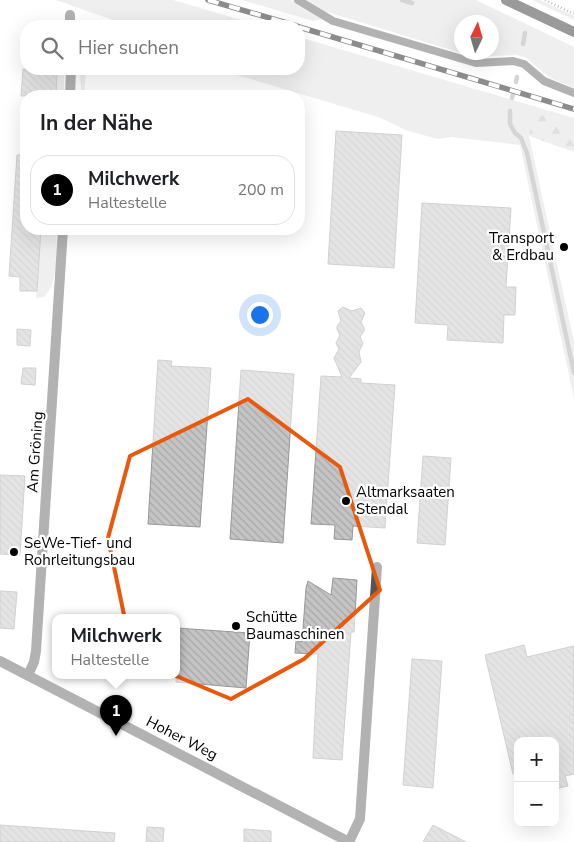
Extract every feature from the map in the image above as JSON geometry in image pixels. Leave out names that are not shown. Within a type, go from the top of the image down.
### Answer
[{"type":"main road","points":[[506,0],[574,32]]},
{"type":"street","points":[[70,15],[70,20]]},
{"type":"street","points":[[70,90],[71,75]]},
{"type":"street","name":"Am Gröning","points":[[28,675],[34,662],[36,651],[63,235]]},
{"type":"street","name":"Hoher Weg","points":[[0,661],[350,842],[360,819],[377,567]]},
{"type":"lane","points":[[298,0],[333,21],[476,63],[513,61],[524,64],[544,80],[574,93]]},
{"type":"path","points":[[545,0],[574,14]]},
{"type":"highlighted area","points":[[248,399],[340,467],[380,590],[304,659],[231,699],[133,658],[108,538],[130,456]]},
{"type":"green space","points":[[56,0],[173,0],[241,20],[113,20]]},
{"type":"green space","points":[[242,0],[291,0],[324,19],[313,21]]},
{"type":"green space","points":[[307,0],[476,0],[574,47],[574,88],[550,78],[526,58],[517,55],[499,56],[499,15],[454,15],[454,51],[324,11]]},
{"type":"green space","points":[[532,0],[540,0],[574,16],[574,20]]},
{"type":"green space","points":[[305,39],[574,118],[574,127],[534,112],[529,136],[574,342],[574,399],[520,145],[452,137],[438,139],[408,131],[381,118],[305,95],[305,90],[287,90],[237,75],[305,75]]},
{"type":"green space","points":[[57,75],[64,75],[64,90],[56,90]]},
{"type":"green space","points":[[80,75],[86,75],[84,90],[81,90]]},
{"type":"green space","points":[[534,112],[574,127],[574,152],[529,136]]},
{"type":"green space","points":[[41,235],[56,235],[55,274],[49,291],[44,297],[36,298]]},
{"type":"building","points":[[23,75],[57,75],[56,90],[21,90]]},
{"type":"building","points":[[336,131],[402,135],[394,268],[328,264]]},
{"type":"building","points":[[17,155],[20,155],[20,235],[41,235],[37,291],[20,291],[20,277],[9,276]]},
{"type":"building","points":[[422,203],[511,208],[506,287],[516,287],[515,315],[504,315],[503,343],[447,340],[448,325],[415,323]]},
{"type":"building","points":[[343,307],[352,311],[361,308],[365,313],[361,322],[364,331],[360,337],[363,343],[359,352],[361,362],[349,378],[361,379],[361,383],[395,385],[385,528],[353,526],[352,540],[334,539],[335,525],[311,524],[321,376],[342,377],[334,358],[339,349],[336,343],[340,335],[337,326],[341,321],[338,311]]},
{"type":"building","points":[[17,329],[31,330],[30,346],[17,345]]},
{"type":"building","points":[[158,360],[172,361],[171,366],[211,368],[200,527],[148,524]]},
{"type":"building","points":[[23,368],[36,368],[35,385],[21,384]]},
{"type":"building","points":[[241,370],[294,374],[283,543],[230,539]]},
{"type":"building","points":[[423,456],[451,458],[445,545],[417,543]]},
{"type":"building","points":[[0,475],[25,476],[20,555],[0,554]]},
{"type":"building","points":[[333,578],[357,580],[354,632],[351,632],[342,760],[313,758],[318,654],[295,653],[296,641],[302,642],[308,581],[331,595]]},
{"type":"building","points":[[0,591],[17,592],[14,629],[0,628]]},
{"type":"building","points":[[180,628],[250,633],[246,688],[176,682],[176,679],[180,679]]},
{"type":"building","points":[[524,645],[527,657],[574,646],[574,774],[565,776],[568,786],[559,788],[559,737],[514,737],[513,774],[485,655]]},
{"type":"building","points":[[412,659],[442,661],[433,788],[403,785]]},
{"type":"building","points":[[0,825],[115,833],[114,842],[0,842]]},
{"type":"building","points":[[433,825],[466,842],[423,842]]},
{"type":"building","points":[[147,827],[164,828],[163,842],[146,842]]},
{"type":"building","points":[[244,829],[271,831],[271,842],[244,842]]},
{"type":"waterway","points":[[402,0],[412,3]]},
{"type":"waterway","points":[[523,44],[525,33]]},
{"type":"waterway","points":[[516,82],[517,77]]},
{"type":"waterway","points":[[512,98],[513,94]]},
{"type":"waterway","points":[[510,111],[510,124],[515,133],[521,138],[527,153],[574,373]]},
{"type":"railway","points":[[208,0],[276,20]]},
{"type":"railway","points":[[305,29],[574,109]]},
{"type":"place","name":"Transport & Erdbau","points":[[564,247]]},
{"type":"place","name":"Altmarksaaten Stendal","points":[[346,501]]},
{"type":"place","name":"SeWe-Tief- und Rohrleitungsbau","points":[[14,552]]},
{"type":"place","name":"Schütte Baumaschinen","points":[[236,626]]},
{"type":"place","name":"Milchwerk","points":[[116,736]]}]
